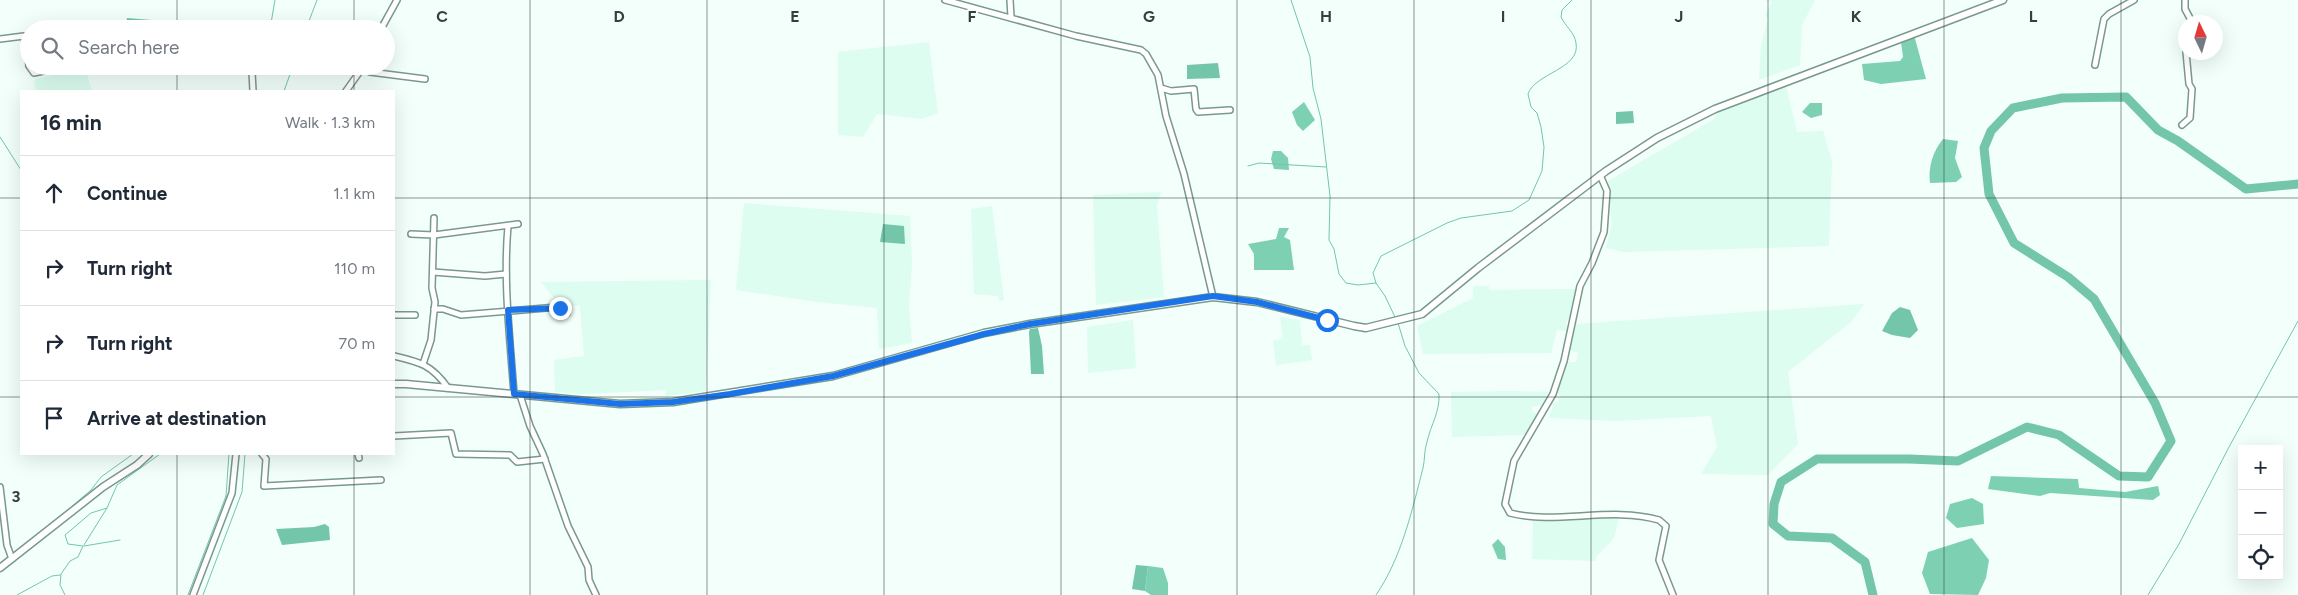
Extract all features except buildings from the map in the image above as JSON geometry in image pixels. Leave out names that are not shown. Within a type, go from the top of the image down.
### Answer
[{"type":"main road","points":[[395,384],[620,404],[673,402],[833,376],[984,334],[1022,326],[1213,296],[1257,302],[1366,328],[1410,318],[1422,314],[1478,268],[1600,175],[1657,138],[1715,109],[2002,0]]},
{"type":"main road","points":[[0,568],[103,487],[138,465],[148,455]]},
{"type":"street","points":[[386,20],[397,0]]},
{"type":"street","points":[[945,0],[961,6],[1012,17],[1076,36],[1141,50],[1152,62],[1158,75],[1166,116],[1189,192],[1213,296]]},
{"type":"street","points":[[1010,0],[1012,17]]},
{"type":"street","points":[[2095,64],[2104,19],[2109,14],[2134,0]]},
{"type":"street","points":[[2185,0],[2185,9],[2188,15]]},
{"type":"street","points":[[0,39],[20,36]]},
{"type":"street","points":[[2182,125],[2190,118],[2192,89],[2189,84],[2187,60]]},
{"type":"street","points":[[252,75],[252,90]]},
{"type":"street","points":[[347,90],[357,75]]},
{"type":"street","points":[[395,75],[425,78]]},
{"type":"street","points":[[1161,88],[1171,91],[1194,89],[1198,112],[1230,110]]},
{"type":"street","points":[[1600,175],[1607,192],[1604,232],[1592,263],[1580,286],[1564,362],[1553,394],[1514,462],[1505,504],[1510,513],[1523,517],[1604,515],[1659,520],[1666,526],[1659,560],[1673,595]]},
{"type":"street","points":[[423,364],[431,340],[435,302],[432,288],[434,218]]},
{"type":"street","points":[[411,234],[434,235],[518,224]]},
{"type":"street","points":[[508,226],[506,274],[517,394],[545,459],[568,526],[588,567],[589,580],[594,594]]},
{"type":"street","points":[[433,272],[484,276],[506,274]]},
{"type":"street","points":[[434,309],[443,309],[461,315],[558,307],[567,313]]},
{"type":"street","points":[[395,315],[415,315]]},
{"type":"street","points":[[395,356],[423,364],[437,372],[448,388]]},
{"type":"street","points":[[395,436],[451,433],[456,454],[510,455],[517,462],[545,459]]},
{"type":"street","points":[[193,595],[232,493],[236,455]]},
{"type":"street","points":[[263,455],[266,459],[264,486],[381,480]]},
{"type":"street","points":[[0,488],[7,545],[12,559]]},
{"type":"shaded area","points":[[1764,0],[1815,0],[1802,25],[1800,65],[1759,80],[1761,46],[1768,19],[1765,15],[1772,2]]},
{"type":"shaded area","points":[[127,18],[152,20],[127,20]]},
{"type":"shaded area","points":[[1914,35],[1926,79],[1881,84],[1864,80],[1862,64],[1900,61],[1903,57],[1901,42]]},
{"type":"shaded area","points":[[929,42],[938,113],[922,119],[877,114],[863,137],[838,135],[838,52]]},
{"type":"shaded area","points":[[1218,63],[1220,78],[1187,79],[1187,65]]},
{"type":"shaded area","points":[[52,75],[87,75],[92,90],[36,90],[34,81]]},
{"type":"shaded area","points":[[1786,86],[1797,132],[1823,131],[1832,161],[1829,246],[1624,252],[1606,248],[1612,224],[1608,181],[1714,119],[1717,112]]},
{"type":"shaded area","points":[[1304,102],[1315,120],[1303,131],[1297,125],[1292,112]]},
{"type":"shaded area","points":[[1810,103],[1822,103],[1822,115],[1811,118],[1802,112]]},
{"type":"shaded area","points":[[1633,111],[1634,123],[1616,124],[1616,112]]},
{"type":"shaded area","points":[[1943,139],[1958,141],[1955,158],[1962,177],[1956,182],[1930,183],[1932,160],[1936,149]]},
{"type":"shaded area","points":[[1273,151],[1281,151],[1288,158],[1289,170],[1274,169],[1271,159]]},
{"type":"shaded area","points":[[1161,192],[1157,205],[1164,297],[1096,305],[1093,195]]},
{"type":"shaded area","points":[[744,203],[910,216],[912,265],[909,305],[912,343],[879,349],[877,308],[817,302],[736,290]]},
{"type":"shaded area","points":[[992,206],[1004,300],[999,301],[998,296],[974,294],[971,209]]},
{"type":"shaded area","points":[[883,224],[904,226],[905,244],[880,242]]},
{"type":"shaded area","points":[[1279,228],[1289,228],[1284,237],[1290,240],[1294,270],[1254,270],[1254,254],[1248,244],[1276,239]]},
{"type":"shaded area","points":[[711,280],[706,391],[666,396],[665,390],[583,394],[555,392],[554,360],[584,356],[580,306],[559,304],[541,282]]},
{"type":"shaded area","points":[[1473,286],[1489,286],[1489,290],[1577,289],[1573,316],[1568,319],[1566,324],[1568,331],[1557,330],[1551,353],[1423,354],[1417,326],[1473,298]]},
{"type":"shaded area","points":[[1864,304],[1851,322],[1788,372],[1798,444],[1768,475],[1701,474],[1717,447],[1711,416],[1616,421],[1549,418],[1554,402],[1558,402],[1560,396],[1557,391],[1566,362],[1576,362],[1578,353],[1569,350],[1576,324]]},
{"type":"shaded area","points":[[1900,307],[1910,310],[1918,330],[1910,338],[1882,331],[1892,313]]},
{"type":"shaded area","points":[[1280,317],[1300,320],[1302,345],[1310,345],[1312,360],[1276,365],[1273,341],[1283,339]]},
{"type":"shaded area","points":[[1133,320],[1136,368],[1088,373],[1087,327]]},
{"type":"shaded area","points":[[1038,328],[1042,346],[1044,374],[1031,374],[1029,332],[1030,329]]},
{"type":"shaded area","points":[[1451,392],[1548,392],[1542,405],[1532,407],[1532,411],[1537,414],[1526,435],[1452,437]]},
{"type":"shaded area","points":[[1991,476],[2078,479],[2079,488],[2125,492],[2158,486],[2160,495],[2153,500],[2050,493],[2040,496],[1988,489]]},
{"type":"shaded area","points":[[1972,498],[1983,504],[1984,524],[1957,528],[1946,518],[1950,504]]},
{"type":"shaded area","points":[[1581,517],[1619,518],[1614,538],[1596,557],[1596,561],[1532,559],[1533,520]]},
{"type":"shaded area","points":[[325,524],[329,527],[330,540],[282,545],[276,529],[314,527]]},
{"type":"shaded area","points":[[1972,538],[1989,560],[1986,578],[1978,595],[1930,594],[1922,573],[1928,552]]},
{"type":"shaded area","points":[[1498,539],[1505,547],[1506,560],[1498,559],[1492,545]]},
{"type":"shaded area","points":[[1136,565],[1148,566],[1145,591],[1132,589]]},
{"type":"shaded area","points":[[1148,566],[1163,568],[1168,583],[1168,595],[1151,595],[1145,591]]},
{"type":"waterway","points":[[272,20],[275,0]]},
{"type":"waterway","points":[[309,20],[317,0]]},
{"type":"waterway","points":[[1291,0],[1310,57],[1313,88],[1321,119],[1330,196],[1329,240],[1334,249],[1339,274],[1346,283],[1358,285],[1376,283],[1385,296],[1395,317]]},
{"type":"waterway","points":[[1376,283],[1373,273],[1381,256],[1447,223],[1461,218],[1512,211],[1529,200],[1542,171],[1544,147],[1537,113],[1531,107],[1528,94],[1532,87],[1565,65],[1576,52],[1575,39],[1561,17],[1562,10],[1572,0]]},
{"type":"waterway","points":[[284,90],[290,75]]},
{"type":"waterway","points":[[1873,595],[1865,562],[1832,538],[1788,536],[1773,524],[1774,504],[1781,482],[1817,459],[1958,461],[2027,427],[2059,435],[2119,476],[2148,477],[2171,441],[2155,403],[2094,299],[2068,277],[2014,243],[1989,194],[1984,148],[1991,131],[2013,108],[2062,98],[2126,97],[2158,130],[2178,141],[2246,189],[2298,184]]},
{"type":"waterway","points":[[0,137],[20,168]]},
{"type":"waterway","points":[[1248,166],[1259,163],[1326,167]]},
{"type":"waterway","points":[[2148,595],[2179,544],[2229,447],[2298,321]]},
{"type":"waterway","points":[[1376,595],[1385,581],[1405,534],[1415,501],[1426,445],[1439,400],[1439,394],[1419,373],[1405,346],[1398,323]]},
{"type":"waterway","points":[[14,553],[91,490],[101,477],[132,455]]},
{"type":"waterway","points":[[65,595],[60,585],[61,574],[70,561],[78,557],[83,546],[68,544],[65,535],[91,513],[107,508],[117,485],[159,455]]},
{"type":"waterway","points":[[188,595],[226,496],[229,455]]},
{"type":"waterway","points":[[203,595],[242,492],[245,455]]},
{"type":"waterway","points":[[84,545],[107,508]]},
{"type":"waterway","points":[[84,546],[120,540]]},
{"type":"waterway","points":[[17,595],[52,576],[60,575]]},
{"type":"route","points":[[560,308],[508,310],[514,394],[620,404],[673,402],[833,376],[984,334],[1030,324],[1213,296],[1257,302],[1327,320]]}]
